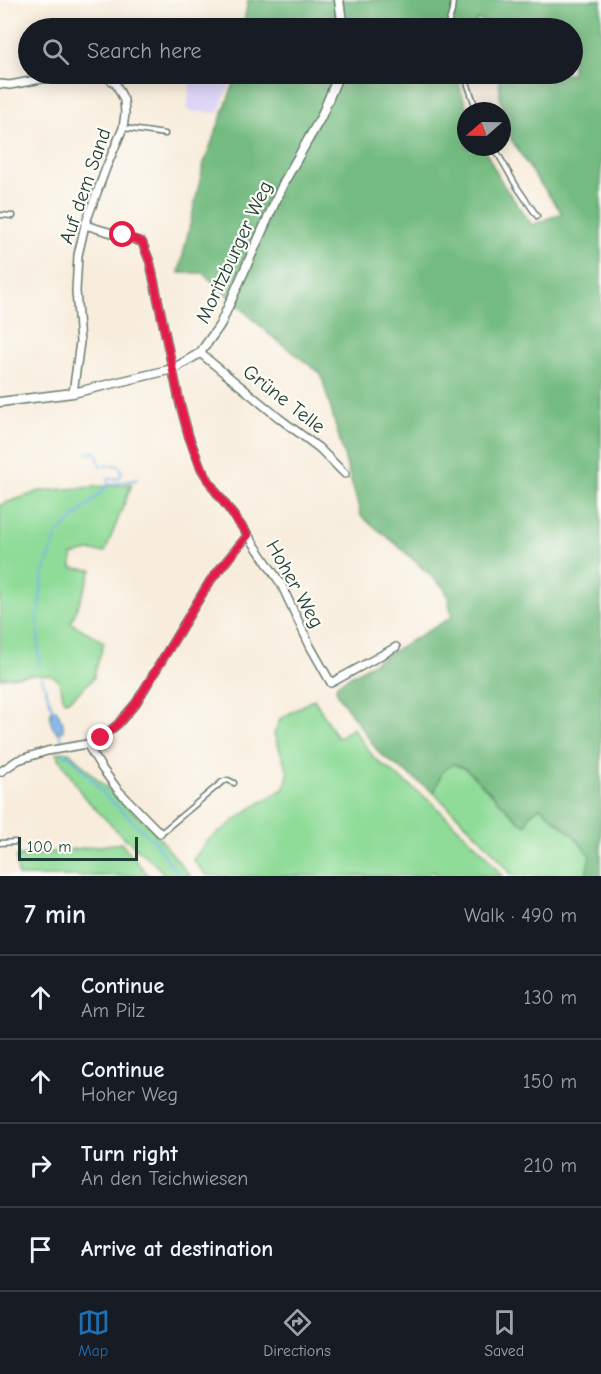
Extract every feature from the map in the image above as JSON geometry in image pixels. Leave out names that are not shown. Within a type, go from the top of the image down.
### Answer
[{"type":"street","points":[[339,0],[342,18]]},
{"type":"street","points":[[0,84],[18,83]]},
{"type":"street","name":"Auf dem Sand","points":[[73,393],[80,342],[76,291],[78,255],[85,225],[123,128],[124,100],[116,84]]},
{"type":"street","name":"Moritzburger Weg","points":[[0,402],[73,393],[173,369],[200,353],[220,325],[284,182],[321,117],[335,84]]},
{"type":"street","name":"Hoher Weg","points":[[85,225],[142,242],[150,262],[189,437],[201,468],[281,584],[310,646],[331,683],[396,647]]},
{"type":"street","name":"Grüne Telle","points":[[200,353],[319,448],[345,474]]},
{"type":"street","points":[[0,772],[18,760],[47,751],[87,744],[101,738],[118,724],[136,703],[210,581],[248,535]]},
{"type":"street","points":[[87,744],[118,790],[160,833]]},
{"type":"lane","points":[[450,18],[453,0]]},
{"type":"lane","points":[[468,84],[474,102]]},
{"type":"lane","points":[[123,128],[165,134]]},
{"type":"lane","points":[[499,156],[537,216]]},
{"type":"lane","points":[[0,215],[13,216]]},
{"type":"lane","points":[[160,833],[222,782],[228,780],[234,783]]},
{"type":"lane","points":[[0,843],[15,842]]},
{"type":"shaded area","points":[[190,84],[230,84],[218,113],[187,111]]},
{"type":"green space","points":[[248,0],[601,0],[601,876],[586,876],[590,855],[573,835],[540,807],[529,815],[526,825],[520,822],[466,769],[453,764],[442,772],[434,793],[379,753],[338,695],[337,684],[452,617],[448,597],[444,588],[395,543],[361,516],[321,374],[270,335],[203,273],[179,273],[204,163],[233,84],[459,84],[465,102],[457,102],[457,156],[488,156],[504,186],[532,225],[562,213],[511,139],[511,102],[501,102],[499,84],[583,84],[583,18],[245,18]]},
{"type":"green space","points":[[132,484],[105,552],[89,551],[72,555],[72,568],[92,570],[71,623],[104,642],[93,679],[71,699],[64,701],[60,684],[52,676],[38,674],[0,678],[0,505],[40,491]]},
{"type":"green space","points":[[314,699],[337,738],[353,728],[374,758],[431,802],[484,853],[502,876],[438,876],[433,871],[426,876],[207,876],[193,860],[207,841],[250,809],[282,790],[288,772],[274,734],[280,719]]},
{"type":"green space","points":[[69,752],[154,831],[190,876],[165,876],[117,831],[83,796],[56,753]]},
{"type":"green space","points":[[453,764],[466,769],[520,822],[540,807],[573,835],[590,856],[586,876],[512,876],[485,843],[434,793],[442,772]]},
{"type":"green space","points":[[121,843],[149,876],[18,876],[16,857]]},
{"type":"water","points":[[52,709],[56,709],[63,723],[63,731],[59,733],[51,722]]},
{"type":"waterway","points":[[87,453],[96,452],[100,466],[118,465],[120,468],[119,478],[108,479],[108,486]]},
{"type":"waterway","points":[[39,668],[38,618],[43,575],[57,534],[108,486],[137,479]]},
{"type":"waterway","points":[[41,676],[53,710]]},
{"type":"waterway","points":[[59,730],[63,745]]},
{"type":"waterway","points":[[65,752],[66,756],[71,756],[108,798],[155,842],[179,876]]},
{"type":"route","points":[[101,738],[118,724],[136,703],[210,581],[248,535],[201,468],[180,404],[150,262],[142,242],[123,235]]}]
